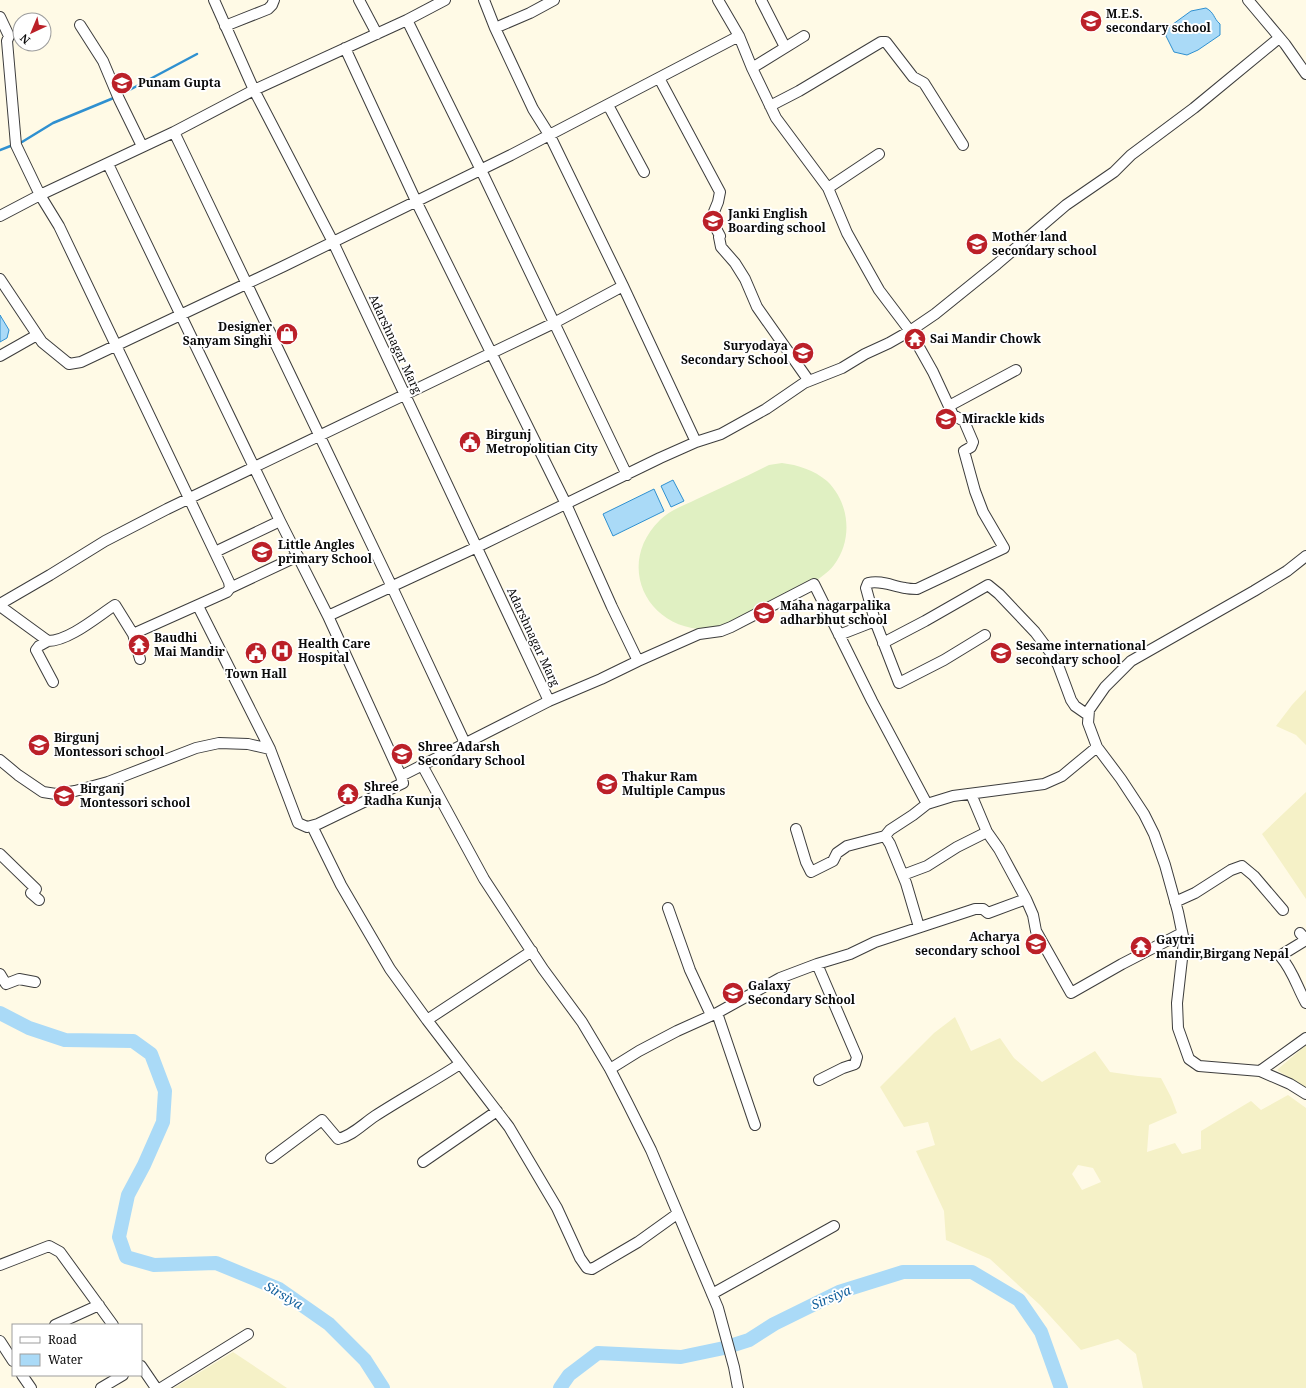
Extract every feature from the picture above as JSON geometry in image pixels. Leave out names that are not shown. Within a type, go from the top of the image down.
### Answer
[{"type":"street","name":"Adarshnagar Marg","points":[[214,0],[254,90],[333,242],[549,701]]},
{"type":"street","points":[[225,26],[268,9],[274,0]]},
{"type":"street","points":[[359,0],[377,34]]},
{"type":"street","points":[[0,216],[40,195],[174,132],[254,90],[407,20],[445,0]]},
{"type":"street","points":[[484,0],[495,28],[533,109],[550,136],[623,286],[696,442]]},
{"type":"street","points":[[495,28],[530,13],[554,0]]},
{"type":"street","points":[[718,0],[739,36],[770,106],[781,124],[828,188],[847,233],[879,290],[910,331],[933,372],[953,415],[964,421],[973,442],[971,447],[964,451],[975,491],[983,512],[1004,548],[917,589],[906,589],[884,582],[868,583],[866,588],[875,621],[899,683],[944,660],[985,635]]},
{"type":"street","points":[[761,0],[785,47]]},
{"type":"street","points":[[1248,0],[1306,74]]},
{"type":"street","points":[[0,17],[9,36],[6,42],[16,142],[40,195],[59,226],[117,345],[229,582],[230,588]]},
{"type":"street","points":[[407,20],[481,170],[627,475]]},
{"type":"street","points":[[80,25],[103,61],[119,99],[142,146]]},
{"type":"street","points":[[0,279],[42,342],[69,364],[81,362],[246,284],[550,136],[739,36]]},
{"type":"street","points":[[752,68],[804,36]]},
{"type":"street","points":[[328,616],[392,588],[660,458],[727,430],[766,409],[804,383],[842,368],[865,354],[910,331],[935,314],[986,273],[1066,205],[1114,172],[1129,158],[1194,108],[1279,38]]},
{"type":"street","points":[[770,106],[800,91],[881,42],[886,42],[913,77],[924,83],[963,145]]},
{"type":"street","points":[[345,48],[416,201],[566,504],[638,661]]},
{"type":"street","points":[[659,78],[720,192],[718,202],[711,219],[720,236],[721,247],[735,263],[745,279],[758,307],[809,381]]},
{"type":"street","points":[[608,105],[644,172]]},
{"type":"street","points":[[174,132],[465,743]]},
{"type":"street","points":[[828,188],[879,154]]},
{"type":"street","points":[[108,164],[280,521],[328,616],[403,783],[318,824],[307,827],[298,823],[270,749],[198,606]]},
{"type":"street","points":[[48,641],[0,605],[105,541],[254,466],[554,322],[623,286]]},
{"type":"street","points":[[0,356],[36,335]]},
{"type":"street","points":[[949,406],[1016,370]]},
{"type":"street","points":[[215,552],[280,521]]},
{"type":"street","points":[[133,634],[198,606],[226,592],[230,588],[298,556]]},
{"type":"street","points":[[1306,556],[1287,571],[1254,591],[1131,661],[1105,687],[1088,710],[1088,723],[1097,747],[1121,779],[1144,814],[1154,834],[1165,865],[1184,941],[1177,1002],[1178,1028],[1189,1059],[1199,1066],[1260,1071],[1290,1084],[1306,1094]]},
{"type":"street","points":[[401,776],[549,701],[601,679],[698,634],[721,631],[814,584],[872,701],[926,804]]},
{"type":"street","points":[[883,643],[988,585],[1004,599],[1035,632],[1058,665],[1071,700],[1075,706],[1088,715]]},
{"type":"street","points":[[53,682],[36,650],[38,646],[48,641],[55,641],[74,632],[115,605],[133,634],[140,659]]},
{"type":"street","points":[[839,635],[875,621]]},
{"type":"street","points":[[0,760],[18,775],[43,792],[56,794],[75,792],[108,782],[196,748],[219,743],[248,744],[270,749]]},
{"type":"street","points":[[796,829],[806,862],[811,872],[833,861],[837,853],[847,846],[885,836],[890,830],[913,815],[926,804],[953,796],[1044,784],[1062,776],[1097,747]]},
{"type":"street","points":[[422,765],[484,879],[582,1022],[610,1069],[651,1150],[718,1308],[734,1367],[738,1388]]},
{"type":"street","points":[[971,794],[987,832],[999,849],[1026,899],[1033,915],[1036,931],[1071,993],[1122,964],[1182,933]]},
{"type":"street","points":[[312,826],[341,885],[390,969],[523,1148],[557,1208],[580,1258],[587,1268],[592,1269],[638,1242],[677,1214]]},
{"type":"street","points":[[903,875],[927,866],[957,847],[987,832]]},
{"type":"street","points":[[885,836],[890,844],[906,883],[918,927]]},
{"type":"street","points":[[0,854],[36,888],[30,893],[38,900]]},
{"type":"street","points":[[1175,902],[1195,893],[1231,870],[1242,866],[1254,876],[1283,910]]},
{"type":"street","points":[[610,1069],[639,1051],[714,1014],[780,978],[817,964],[850,954],[875,942],[918,927],[975,909],[983,909],[988,913],[1026,899]]},
{"type":"street","points":[[668,908],[690,970],[714,1014],[755,1125]]},
{"type":"street","points":[[1300,933],[1306,940],[1283,954],[1282,957],[1294,975],[1298,988],[1306,1003]]},
{"type":"street","points":[[427,1020],[532,951]]},
{"type":"street","points":[[817,964],[857,1057],[855,1064],[843,1068],[819,1080]]},
{"type":"street","points":[[0,974],[6,984],[19,979],[35,982]]},
{"type":"street","points":[[1260,1071],[1306,1038]]},
{"type":"street","points":[[271,1158],[322,1120],[338,1138],[346,1137],[374,1117],[460,1064]]},
{"type":"street","points":[[423,1162],[497,1111]]},
{"type":"street","points":[[712,1294],[834,1226]]},
{"type":"street","points":[[0,1265],[49,1246],[60,1252],[112,1324]]},
{"type":"street","points":[[57,1324],[100,1305]]},
{"type":"street","points":[[161,1388],[248,1334]]},
{"type":"street","points":[[6,1344],[12,1359]]},
{"type":"street","points":[[142,1367],[156,1388]]},
{"type":"street","points":[[23,1376],[31,1388]]},
{"type":"street","points":[[101,1388],[120,1376]]},
{"type":"shaded area","points":[[1306,690],[1306,745],[1296,735],[1276,726]]},
{"type":"shaded area","points":[[1306,792],[1306,899],[1262,834]]},
{"type":"shaded area","points":[[955,1017],[971,1051],[1000,1038],[1014,1058],[1042,1082],[1095,1051],[1110,1072],[1161,1078],[1177,1113],[1149,1125],[1147,1152],[1175,1143],[1182,1154],[1201,1149],[1201,1131],[1251,1101],[1261,1110],[1288,1095],[1306,1108],[1306,1388],[1143,1388],[1136,1354],[1118,1339],[1081,1350],[1040,1305],[990,1259],[946,1240],[944,1211],[916,1151],[935,1145],[928,1122],[904,1127],[880,1087],[934,1033]],"holes":[[[1078,1165],[1093,1168],[1101,1182],[1082,1190],[1072,1174]]]},
{"type":"shaded area","points":[[1306,1045],[1306,1089],[1277,1070]]},
{"type":"shaded area","points":[[233,1352],[287,1388],[174,1388]]},
{"type":"green space","points":[[782,463],[794,465],[817,474],[827,481],[835,490],[840,500],[846,522],[846,533],[840,555],[832,568],[810,585],[714,629],[691,628],[672,621],[656,609],[645,594],[639,576],[639,557],[646,538],[660,520],[668,513],[769,465]]},
{"type":"water","points":[[1206,8],[1220,24],[1220,35],[1198,50],[1187,55],[1174,52],[1166,36],[1169,27],[1191,11]]},
{"type":"water","points":[[0,315],[9,330],[7,338],[0,342]]},
{"type":"water","points":[[673,480],[684,501],[671,507],[661,486]]},
{"type":"water","points":[[654,489],[664,511],[613,536],[603,514]]},
{"type":"waterway","points":[[120,95],[197,54]]},
{"type":"waterway","points":[[18,144],[53,123],[116,97]]},
{"type":"waterway","points":[[0,150],[13,145]]},
{"type":"waterway","points":[[0,1013],[29,1028],[65,1040],[133,1041],[151,1054],[165,1091],[163,1122],[144,1165],[128,1195],[119,1237],[126,1257],[154,1265],[216,1263],[279,1289],[329,1324],[365,1360],[383,1388]]},
{"type":"waterway","name":"Sirsiya","points":[[560,1388],[569,1375],[598,1353],[681,1357],[724,1348],[749,1340],[774,1324],[839,1292],[903,1272],[972,1272],[1019,1300],[1041,1332],[1061,1388]]},
{"type":"place","name":"M.E.S. secondary school","points":[[1091,21]]},
{"type":"place","name":"Punam Gupta","points":[[122,83]]},
{"type":"place","name":"Janki English Boarding school","points":[[713,221]]},
{"type":"place","name":"Mother land secondary school","points":[[977,244]]},
{"type":"place","name":"Designer Sanyam Singhi","points":[[287,334]]},
{"type":"place","name":"Sai Mandir Chowk","points":[[915,339]]},
{"type":"place","name":"Suryodaya Secondary School","points":[[803,353]]},
{"type":"place","name":"Mirackle kids","points":[[946,419]]},
{"type":"place","name":"Birgunj Metropolitian City","points":[[470,442]]},
{"type":"place","name":"Little Angles primary School","points":[[262,552]]},
{"type":"place","name":"Maha nagarpalika adharbhut school","points":[[764,613]]},
{"type":"place","name":"Baudhi Mai Mandir","points":[[139,645]]},
{"type":"place","name":"Health Care Hospital","points":[[282,651]]},
{"type":"place","name":"Town Hall","points":[[256,653]]},
{"type":"place","name":"Sesame international secondary school","points":[[1001,653]]},
{"type":"place","name":"Birgunj Montessori school","points":[[39,745]]},
{"type":"place","name":"Shree Adarsh Secondary School","points":[[402,754]]},
{"type":"place","name":"Thakur Ram Multiple Campus","points":[[607,784]]},
{"type":"place","name":"Shree Radha Kunja","points":[[348,794]]},
{"type":"place","name":"Birganj Montessori school","points":[[64,796]]},
{"type":"place","name":"Acharya secondary school","points":[[1036,944]]},
{"type":"place","name":"Gaytri mandir,Birgang Nepal","points":[[1141,947]]},
{"type":"place","name":"Galaxy Secondary School","points":[[733,993]]}]
